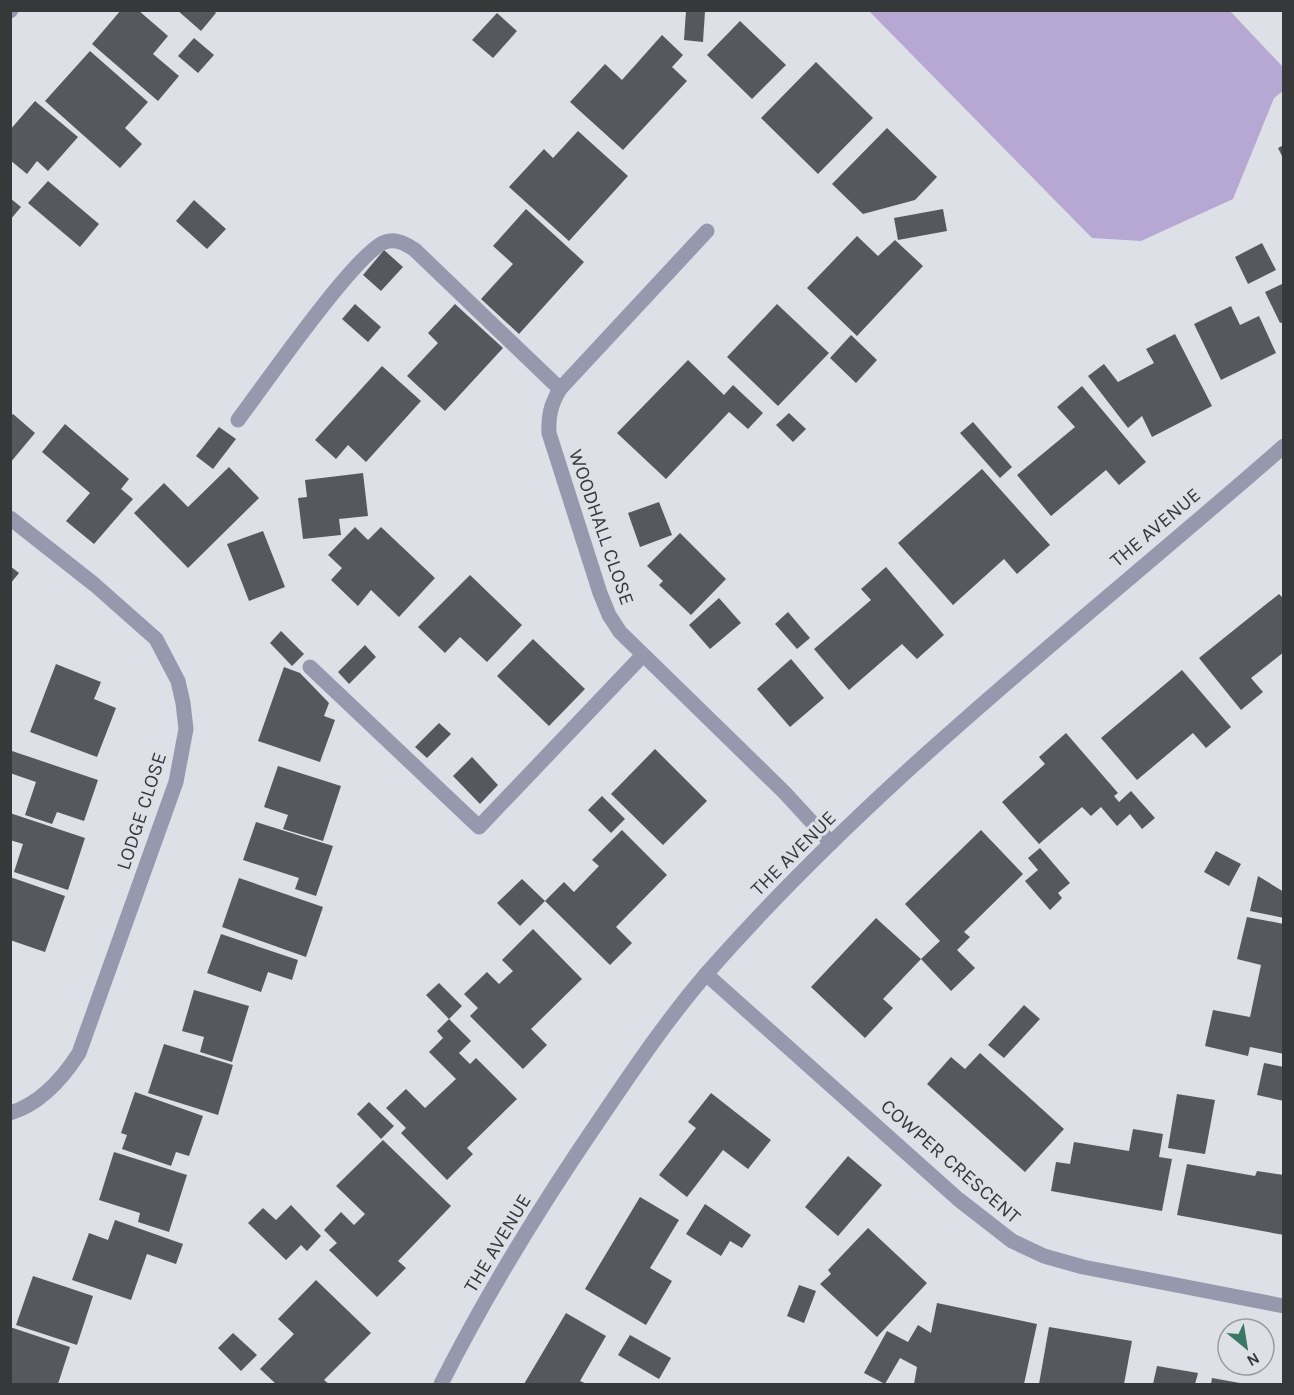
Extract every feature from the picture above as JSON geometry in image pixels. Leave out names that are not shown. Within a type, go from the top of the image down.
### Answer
[{"type":"street","name":"WOODHALL CLOSE","points":[[707,231],[560,389],[552,402],[548,418],[557,464],[609,615],[620,632],[776,784],[831,843]]},
{"type":"street","points":[[238,420],[344,280],[375,249],[385,242],[395,241],[415,250],[560,389]]},
{"type":"street","name":"THE AVENUE","points":[[441,1384],[465,1337],[565,1170],[656,1038],[706,974],[831,843],[1020,672],[1284,446]]},
{"type":"street","name":"LODGE CLOSE","points":[[10,518],[95,585],[156,639],[178,681],[186,729],[176,783],[79,1053],[54,1086],[36,1100],[10,1113]]},
{"type":"street","points":[[310,667],[479,827],[643,655]]},
{"type":"street","name":"COWPER CRESCENT","points":[[706,974],[958,1198],[1012,1241],[1044,1256],[1083,1267],[1284,1306]]},
{"type":"shaded area","points":[[869,11],[1230,11],[1283,67],[1283,91],[1274,98],[1233,199],[1141,241],[1092,238]]},
{"type":"building","points":[[121,10],[138,10],[168,36],[153,54],[179,76],[158,101],[92,44]]},
{"type":"building","points":[[177,10],[213,10],[216,13],[201,31]]},
{"type":"building","points":[[686,11],[705,11],[703,42],[684,40]]},
{"type":"building","points":[[497,13],[517,31],[493,58],[472,40]]},
{"type":"building","points":[[740,21],[786,65],[752,99],[707,55]]},
{"type":"building","points":[[662,35],[683,55],[672,67],[687,81],[623,150],[570,102],[605,64],[622,80]]},
{"type":"building","points":[[194,38],[214,55],[198,73],[178,56]]},
{"type":"building","points":[[90,51],[148,102],[125,128],[142,144],[120,168],[45,101]]},
{"type":"building","points":[[816,62],[873,118],[818,174],[761,118]]},
{"type":"building","points":[[35,101],[78,137],[48,171],[37,161],[27,174],[10,160],[10,130]]},
{"type":"building","points":[[887,128],[937,177],[915,200],[863,214],[832,184]]},
{"type":"building","points":[[578,131],[628,176],[569,241],[509,187],[544,149],[553,158]]},
{"type":"building","points":[[1284,145],[1284,160],[1278,148]]},
{"type":"building","points":[[48,181],[99,224],[80,247],[28,203]]},
{"type":"building","points":[[10,198],[21,207],[10,220]]},
{"type":"building","points":[[194,200],[226,229],[207,249],[176,221]]},
{"type":"building","points":[[526,209],[584,262],[519,334],[481,299],[513,264],[493,246]]},
{"type":"building","points":[[943,209],[947,231],[898,240],[894,218]]},
{"type":"building","points":[[857,236],[878,256],[895,240],[923,266],[857,336],[807,288]]},
{"type":"building","points":[[1262,243],[1276,270],[1248,284],[1235,257]]},
{"type":"building","points":[[384,250],[403,267],[381,291],[363,275]]},
{"type":"building","points":[[1284,283],[1284,322],[1280,323],[1265,292]]},
{"type":"building","points":[[355,304],[381,327],[368,342],[342,319]]},
{"type":"building","points":[[455,304],[503,348],[445,411],[407,376],[438,343],[428,333]]},
{"type":"building","points":[[777,304],[829,353],[778,406],[727,357]]},
{"type":"building","points":[[1231,306],[1240,325],[1259,316],[1276,353],[1221,380],[1194,324]]},
{"type":"building","points":[[1175,334],[1212,406],[1152,437],[1142,416],[1128,428],[1088,376],[1104,364],[1118,382],[1154,363],[1146,349]]},
{"type":"building","points":[[851,335],[877,360],[856,383],[830,358]]},
{"type":"building","points":[[688,360],[724,395],[733,385],[763,413],[748,429],[729,412],[666,479],[617,433]]},
{"type":"building","points":[[382,366],[421,401],[366,462],[348,445],[336,459],[315,440]]},
{"type":"building","points":[[1082,386],[1146,462],[1119,485],[1106,470],[1051,516],[1017,475],[1075,427],[1057,407]]},
{"type":"building","points":[[789,413],[806,429],[793,442],[776,425]]},
{"type":"building","points":[[13,414],[35,433],[10,463],[10,417]]},
{"type":"building","points":[[973,422],[1012,467],[1000,478],[960,433]]},
{"type":"building","points":[[65,424],[129,479],[121,489],[133,499],[94,544],[66,521],[90,493],[42,452]]},
{"type":"building","points":[[219,427],[236,439],[213,469],[196,456]]},
{"type":"building","points":[[229,467],[259,498],[188,568],[134,513],[164,483],[188,507]]},
{"type":"building","points":[[982,469],[1050,545],[1017,574],[1004,559],[953,605],[898,543]]},
{"type":"building","points":[[363,473],[368,516],[339,519],[341,535],[303,539],[298,498],[307,497],[305,480]]},
{"type":"building","points":[[659,502],[672,535],[640,547],[628,513]]},
{"type":"building","points":[[355,527],[368,540],[381,527],[435,578],[399,617],[371,590],[358,606],[331,580],[342,568],[328,555]]},
{"type":"building","points":[[263,531],[285,587],[249,601],[227,544]]},
{"type":"building","points":[[680,533],[726,579],[691,615],[659,585],[663,581],[647,566]]},
{"type":"building","points":[[10,566],[19,573],[10,584]]},
{"type":"building","points":[[886,567],[944,635],[917,659],[902,644],[849,690],[814,649],[871,600],[861,589]]},
{"type":"building","points":[[470,575],[522,625],[487,662],[460,637],[445,653],[418,627]]},
{"type":"building","points":[[1279,594],[1284,599],[1284,652],[1251,678],[1263,692],[1241,710],[1199,658]]},
{"type":"building","points":[[719,598],[741,623],[710,649],[689,625]]},
{"type":"building","points":[[788,612],[810,638],[797,649],[775,624]]},
{"type":"building","points":[[281,631],[304,654],[292,666],[270,643]]},
{"type":"building","points":[[533,639],[585,689],[549,726],[497,676]]},
{"type":"building","points":[[365,645],[376,657],[349,684],[338,672]]},
{"type":"building","points":[[791,659],[824,698],[790,727],[757,689]]},
{"type":"building","points":[[56,664],[101,682],[94,699],[116,708],[97,757],[30,732]]},
{"type":"building","points":[[284,667],[300,673],[329,703],[324,716],[335,720],[320,762],[258,741]]},
{"type":"building","points":[[1182,670],[1231,727],[1206,748],[1193,733],[1137,780],[1101,738]]},
{"type":"building","points":[[439,723],[451,734],[427,758],[415,747]]},
{"type":"building","points":[[1066,733],[1118,793],[1114,796],[1119,802],[1131,791],[1155,818],[1142,829],[1130,814],[1117,826],[1101,807],[1091,816],[1082,807],[1039,844],[1002,802],[1045,764],[1039,757]]},
{"type":"building","points":[[655,749],[707,801],[663,845],[611,794]]},
{"type":"building","points":[[12,751],[98,780],[84,821],[57,812],[52,824],[25,815],[36,782],[10,773]]},
{"type":"building","points":[[472,757],[498,785],[480,804],[453,776]]},
{"type":"building","points":[[278,766],[341,786],[323,841],[283,829],[288,815],[264,807]]},
{"type":"building","points":[[602,796],[625,819],[611,833],[588,810]]},
{"type":"building","points":[[10,813],[85,838],[68,890],[14,872],[23,844],[10,840]]},
{"type":"building","points":[[256,822],[333,846],[316,896],[295,889],[299,878],[243,860]]},
{"type":"building","points":[[622,830],[667,875],[616,927],[632,943],[610,965],[545,901],[564,882],[574,892],[599,866],[592,860]]},
{"type":"building","points":[[981,830],[1023,874],[964,932],[970,937],[957,950],[975,968],[951,991],[921,959],[940,941],[905,904]]},
{"type":"building","points":[[1040,848],[1070,883],[1058,893],[1062,898],[1050,910],[1025,881],[1038,870],[1028,858]]},
{"type":"building","points":[[1216,851],[1241,864],[1229,886],[1204,872]]},
{"type":"building","points":[[1258,876],[1284,892],[1284,918],[1250,911]]},
{"type":"building","points":[[10,877],[65,896],[45,952],[10,940]]},
{"type":"building","points":[[239,878],[323,907],[306,957],[222,927]]},
{"type":"building","points":[[522,879],[545,901],[520,926],[497,903]]},
{"type":"building","points":[[1247,917],[1284,924],[1284,1054],[1250,1047],[1248,1056],[1205,1046],[1213,1010],[1250,1017],[1261,965],[1237,959]]},
{"type":"building","points":[[876,918],[921,959],[883,999],[893,1008],[865,1038],[811,987]]},
{"type":"building","points":[[533,929],[582,979],[531,1029],[547,1045],[523,1069],[470,1016],[478,1008],[464,994],[487,972],[499,984],[513,971],[502,960]]},
{"type":"building","points":[[221,934],[298,960],[292,980],[268,972],[261,992],[207,973]]},
{"type":"building","points":[[439,983],[462,1006],[449,1019],[426,995]]},
{"type":"building","points":[[194,990],[249,1006],[232,1062],[200,1052],[204,1037],[182,1031]]},
{"type":"building","points":[[1024,1005],[1040,1019],[1004,1058],[988,1045]]},
{"type":"building","points":[[449,1019],[471,1041],[459,1053],[470,1064],[476,1058],[517,1099],[467,1148],[473,1154],[447,1180],[401,1133],[406,1128],[386,1108],[406,1089],[425,1108],[456,1079],[429,1052],[443,1038],[437,1031]]},
{"type":"building","points":[[164,1044],[233,1065],[218,1115],[148,1093]]},
{"type":"building","points":[[980,1053],[1064,1129],[1025,1172],[927,1084],[951,1057],[965,1069]]},
{"type":"building","points":[[1264,1063],[1284,1067],[1284,1101],[1257,1095]]},
{"type":"building","points":[[135,1092],[203,1116],[189,1156],[176,1152],[171,1166],[122,1149],[127,1135],[121,1133]]},
{"type":"building","points":[[711,1093],[771,1140],[748,1169],[723,1150],[687,1197],[659,1175],[696,1128],[688,1122]]},
{"type":"building","points":[[1177,1094],[1215,1100],[1205,1154],[1168,1148]]},
{"type":"building","points":[[369,1102],[394,1126],[381,1139],[357,1114]]},
{"type":"building","points":[[1133,1129],[1163,1134],[1159,1157],[1172,1159],[1162,1211],[1051,1191],[1056,1162],[1070,1164],[1074,1142],[1129,1151]]},
{"type":"building","points":[[383,1140],[451,1206],[398,1261],[406,1268],[377,1297],[329,1250],[337,1243],[324,1230],[341,1212],[354,1225],[365,1214],[336,1186]]},
{"type":"building","points":[[114,1152],[187,1175],[169,1232],[138,1222],[140,1213],[99,1200]]},
{"type":"building","points":[[848,1156],[882,1185],[838,1236],[805,1207]]},
{"type":"building","points":[[1187,1164],[1255,1176],[1257,1171],[1284,1175],[1284,1235],[1177,1215]]},
{"type":"building","points":[[640,1197],[679,1220],[650,1268],[672,1281],[646,1325],[585,1289]]},
{"type":"building","points":[[705,1204],[751,1235],[742,1248],[730,1241],[721,1256],[686,1234]]},
{"type":"building","points":[[291,1205],[321,1236],[307,1251],[301,1245],[286,1260],[248,1223],[263,1208],[276,1220]]},
{"type":"building","points":[[115,1220],[183,1244],[176,1264],[147,1254],[131,1300],[72,1280],[89,1233],[108,1240]]},
{"type":"building","points":[[868,1228],[927,1283],[877,1337],[820,1284],[831,1274],[828,1270]]},
{"type":"building","points":[[33,1276],[93,1296],[77,1345],[16,1325]]},
{"type":"building","points":[[316,1280],[371,1333],[324,1380],[329,1384],[276,1384],[260,1369],[294,1334],[278,1319]]},
{"type":"building","points":[[799,1285],[816,1291],[804,1323],[787,1316]]},
{"type":"building","points":[[937,1303],[1037,1324],[1024,1384],[914,1384],[917,1367],[900,1358],[885,1384],[864,1373],[887,1331],[908,1342],[918,1325],[931,1333]]},
{"type":"building","points":[[566,1313],[606,1336],[580,1381],[587,1384],[524,1384]]},
{"type":"building","points":[[10,1327],[70,1347],[58,1384],[10,1383]]},
{"type":"building","points":[[1049,1327],[1132,1341],[1124,1384],[1039,1384]]},
{"type":"building","points":[[233,1333],[257,1355],[241,1371],[218,1348]]},
{"type":"building","points":[[630,1335],[671,1358],[659,1379],[618,1355]]},
{"type":"building","points":[[1157,1366],[1198,1373],[1195,1384],[1153,1384]]},
{"type":"building","points":[[1212,1378],[1240,1383],[1211,1384]]}]
